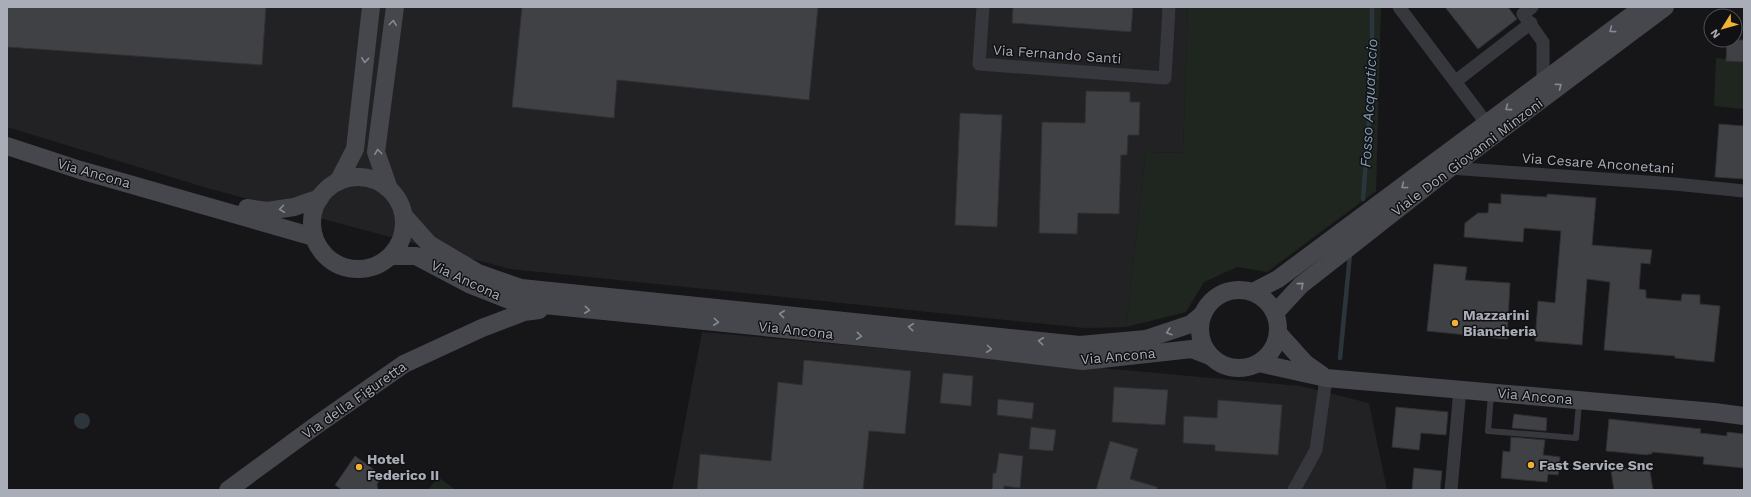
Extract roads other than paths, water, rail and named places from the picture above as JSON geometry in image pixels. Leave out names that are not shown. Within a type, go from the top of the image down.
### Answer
[{"type":"main road","points":[[338,182],[355,149],[371,7]]},
{"type":"main road","points":[[389,189],[376,152],[395,7]]},
{"type":"main road","name":"Viale Don Giovanni Minzoni","points":[[1253,292],[1278,279],[1643,7]]},
{"type":"main road","name":"Viale Don Giovanni Minzoni","points":[[1275,313],[1301,285],[1450,168],[1665,7]]},
{"type":"main road","name":"Via Ancona","points":[[7,146],[80,170],[314,237]]},
{"type":"main road","name":"Via Ancona","points":[[404,216],[402,238],[397,248],[382,263],[372,267],[350,269],[340,266],[328,257],[318,246],[314,237],[313,217],[320,198],[331,186],[338,182],[347,179],[365,178],[382,184],[389,189],[396,197],[404,216],[429,244],[478,273],[521,288],[1080,345],[1146,339],[1191,324],[1203,314]]},
{"type":"main road","name":"Via Ancona","points":[[182,198],[267,211],[294,207],[320,198]]},
{"type":"main road","name":"Via Ancona","points":[[390,256],[416,256],[471,285],[514,302],[973,348],[1083,361],[1192,349],[1210,356]]},
{"type":"main road","points":[[1245,290],[1253,292],[1262,297],[1275,313],[1278,323],[1278,333],[1272,350],[1259,363],[1242,368],[1234,368],[1217,362],[1210,356],[1201,340],[1200,322],[1203,314],[1213,300],[1228,291],[1245,290]]},
{"type":"main road","name":"Via della Figuretta","points":[[228,490],[318,424],[404,364],[482,328],[524,312],[559,307]]},
{"type":"main road","points":[[1278,333],[1305,363],[1326,378]]},
{"type":"main road","name":"Via Ancona","points":[[1259,363],[1326,378],[1744,416]]},
{"type":"street","name":"Via Fernando Santi","points":[[983,7],[979,64],[1165,78],[1169,7]]},
{"type":"street","points":[[1399,7],[1487,124]]},
{"type":"street","points":[[1532,7],[1523,14],[1544,42],[1543,82]]},
{"type":"street","points":[[1456,81],[1531,23]]},
{"type":"street","name":"Via Cesare Anconetani","points":[[1450,168],[1676,184],[1744,191]]},
{"type":"street","points":[[1294,490],[1316,450],[1326,378]]},
{"type":"street","points":[[1451,490],[1460,390]]},
{"type":"lane","points":[[1491,392],[1488,431],[1576,438],[1580,400]]},
{"type":"waterway","name":"Fosso Acquaticcio","points":[[1363,199],[1372,81],[1372,7]]},
{"type":"waterway","points":[[1340,358],[1350,254]]},
{"type":"place","name":"Mazzarini Biancheria","points":[[1455,323]]},
{"type":"place","name":"Fast Service Snc","points":[[1531,465]]},
{"type":"place","name":"Hotel Federico II","points":[[359,467]]}]
